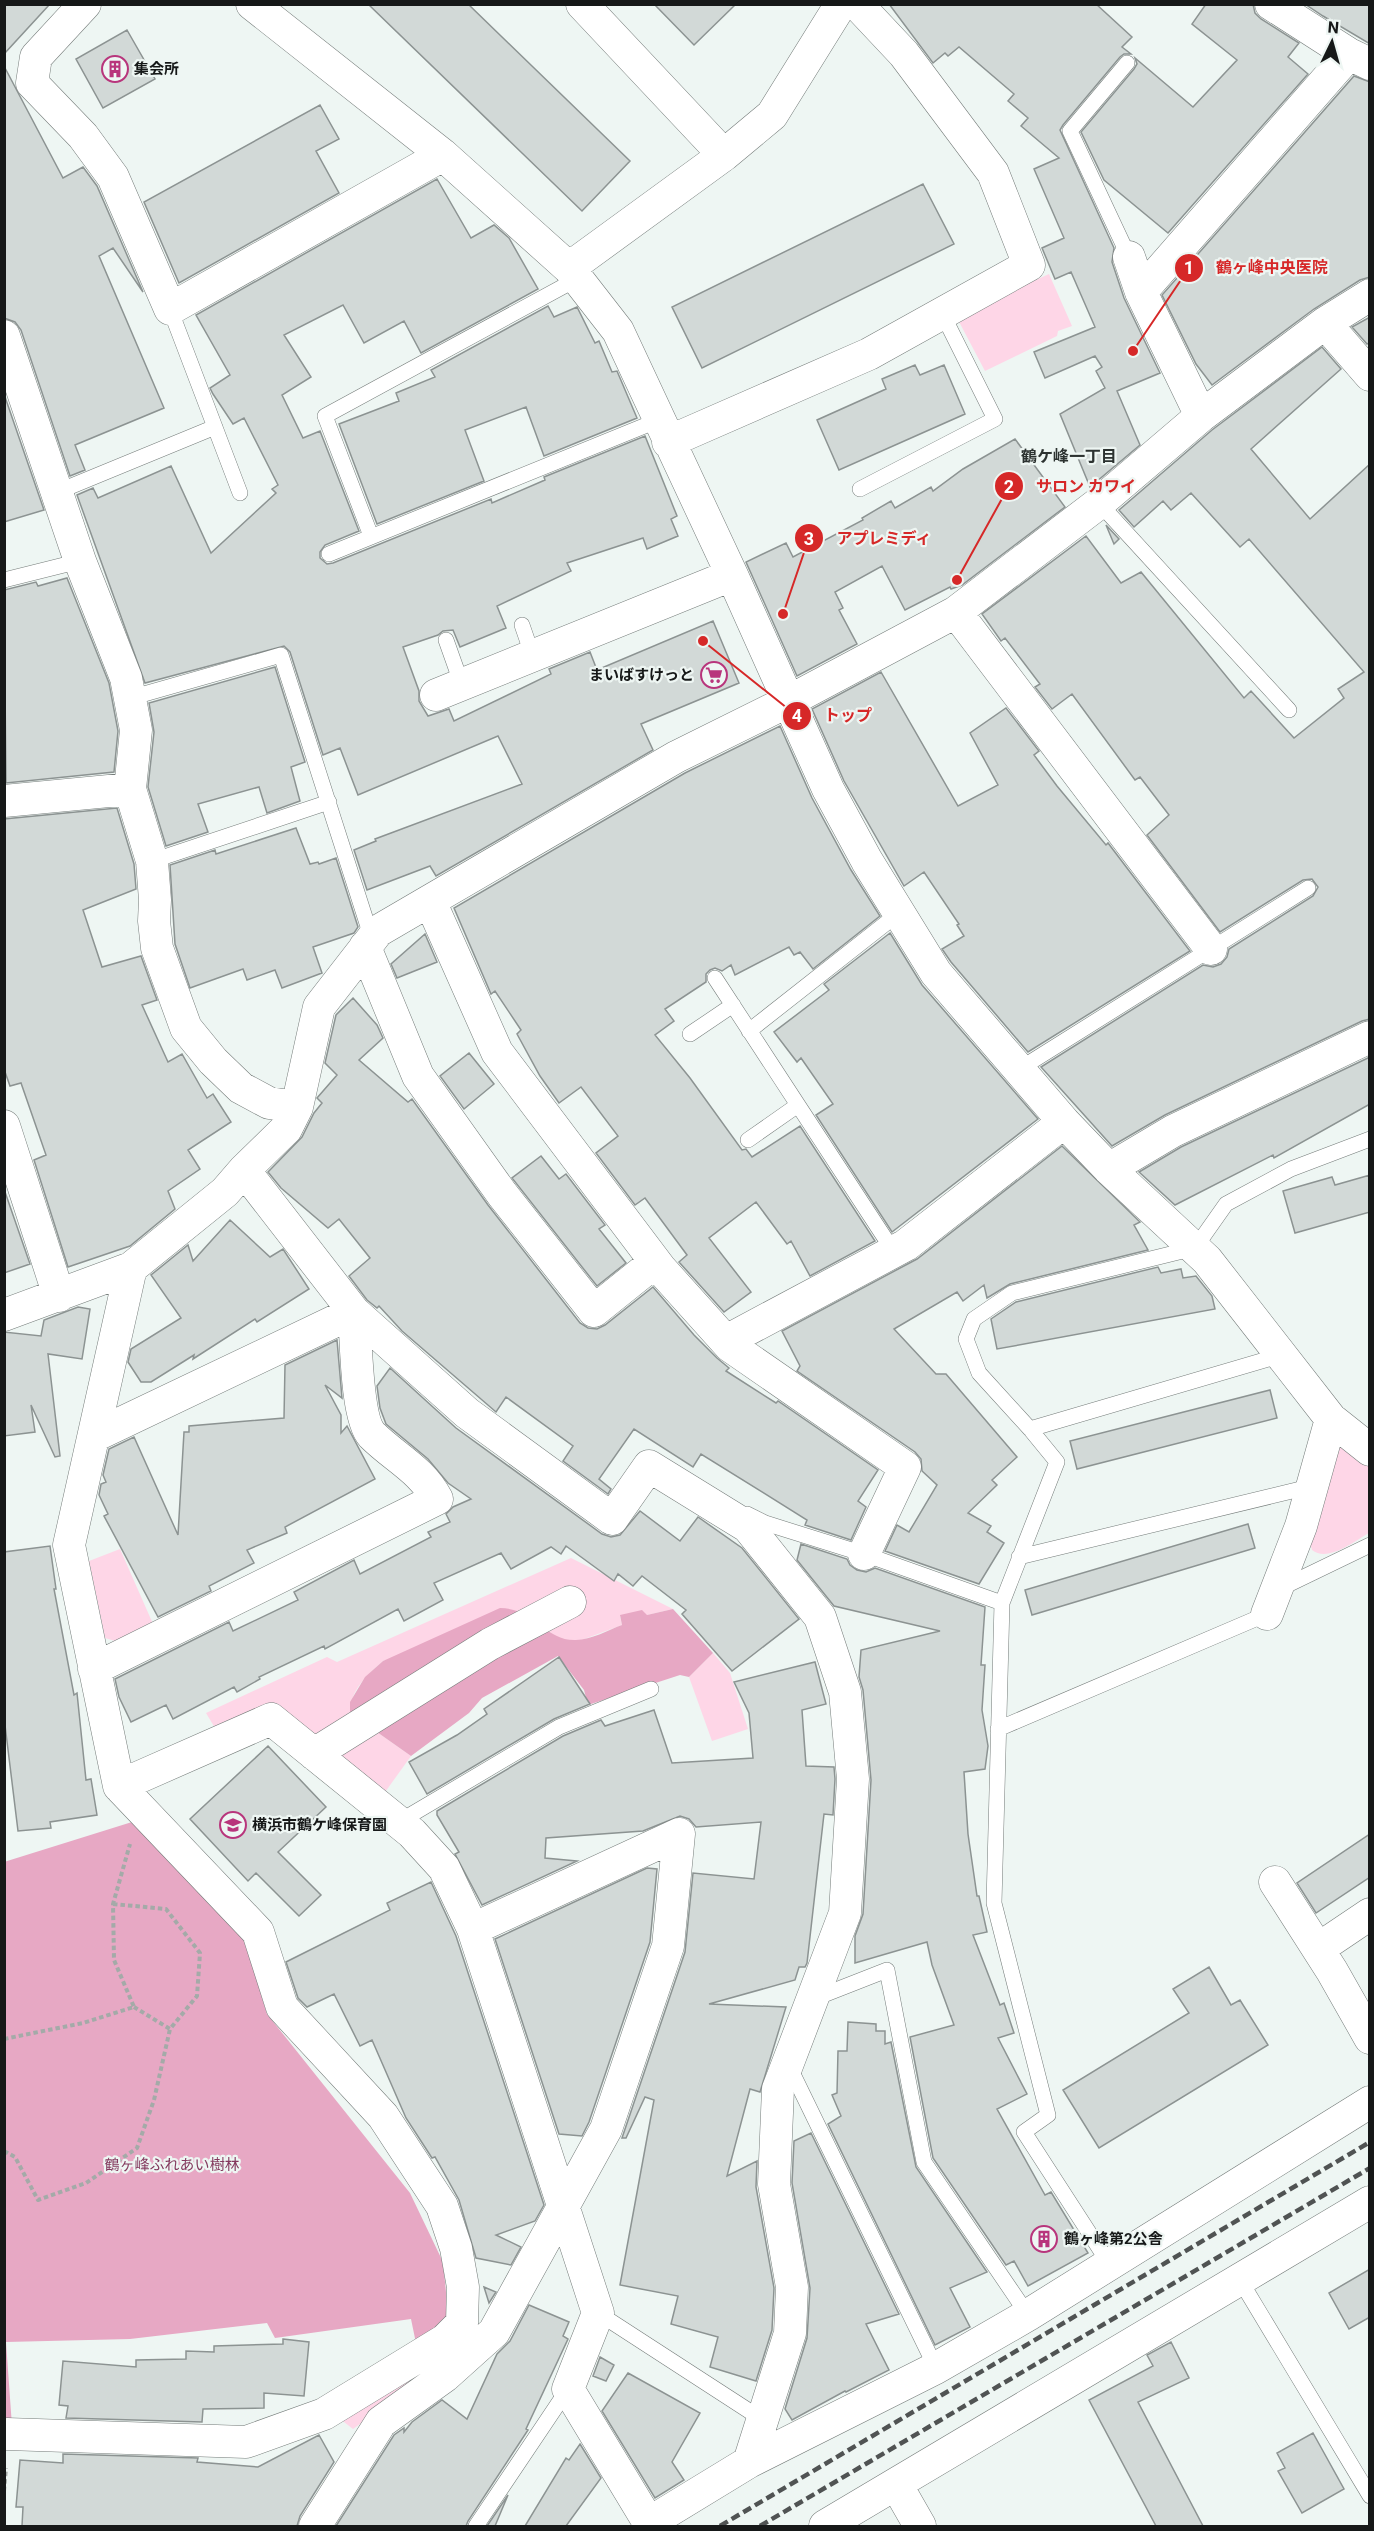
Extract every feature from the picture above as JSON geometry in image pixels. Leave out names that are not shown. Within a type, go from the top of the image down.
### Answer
[{"type":"street","points":[[85,4],[36,57],[32,83],[83,136],[113,177],[170,309],[443,155]]},
{"type":"street","points":[[252,4],[443,155],[573,273],[618,331],[732,575],[828,789],[936,973],[1064,1122],[1109,1169],[1208,1260],[1331,1419],[1370,1450]]},
{"type":"street","points":[[582,4],[724,155]]},
{"type":"street","points":[[573,273],[772,115],[840,4]]},
{"type":"street","points":[[663,431],[870,354],[1029,265],[993,173],[904,54],[857,4]]},
{"type":"street","points":[[1141,292],[1359,59],[1271,4]]},
{"type":"street","points":[[1130,257],[1141,292],[1201,416]]},
{"type":"street","points":[[4,1315],[131,1268],[225,1192],[286,1129],[297,1107],[319,1007],[378,931],[676,757],[789,701],[956,612],[1099,503],[1201,416],[1325,322],[1370,295]]},
{"type":"street","points":[[1325,322],[1370,375]]},
{"type":"street","points":[[4,336],[80,561],[126,678],[136,730],[130,789],[152,861],[154,921],[158,948],[186,1028],[213,1061],[241,1088],[269,1103],[297,1107]]},
{"type":"street","points":[[449,690],[732,575]]},
{"type":"street","points":[[956,612],[1210,949]]},
{"type":"street","points":[[4,801],[130,789]]},
{"type":"street","points":[[430,901],[497,1052],[655,1262],[726,1341],[905,1467],[864,1554]]},
{"type":"street","points":[[369,943],[418,1076],[502,1194],[594,1311],[655,1262]]},
{"type":"street","points":[[1109,1169],[1173,1131],[1370,1037]]},
{"type":"street","points":[[726,1341],[906,1245],[1064,1122]]},
{"type":"street","points":[[4,1126],[59,1296]]},
{"type":"street","points":[[244,1170],[354,1312],[467,1413],[612,1519],[649,1466],[748,1527],[820,1617],[845,1692],[853,1779],[845,1913],[778,2089],[774,2184],[792,2287],[790,2333],[749,2462]]},
{"type":"street","points":[[131,1268],[69,1545],[119,1786],[258,1932],[282,2007],[383,2116],[442,2206],[456,2248],[463,2288],[462,2323],[445,2376],[381,2422],[315,2526]]},
{"type":"street","points":[[94,1436],[354,1312]]},
{"type":"street","points":[[94,1669],[437,1499],[428,1482],[370,1433],[362,1412],[354,1312]]},
{"type":"street","points":[[1272,1602],[1301,1526],[1331,1419]]},
{"type":"street","points":[[314,1754],[490,1644],[570,1602]]},
{"type":"street","points":[[119,1786],[271,1719],[412,1833],[444,1868],[473,1929],[598,2313],[568,2389],[650,2523],[749,2462],[936,2368],[1028,2315],[1370,2102]]},
{"type":"street","points":[[8,2434],[246,2442],[324,2414],[494,2332],[606,2129],[668,1946],[679,1834],[473,1929]]},
{"type":"street","points":[[1275,1882],[1318,1949],[1370,2038]]},
{"type":"street","points":[[1318,1949],[1370,1914]]},
{"type":"street","points":[[825,2526],[1370,2202]]},
{"type":"street","points":[[896,2484],[920,2526]]},
{"type":"lane","points":[[1126,63],[1070,131],[1130,257]]},
{"type":"lane","points":[[371,536],[325,416],[573,273]]},
{"type":"lane","points":[[170,309],[240,493]]},
{"type":"lane","points":[[860,489],[995,419],[942,314]]},
{"type":"lane","points":[[57,492],[215,427]]},
{"type":"lane","points":[[329,554],[371,536],[663,431]]},
{"type":"lane","points":[[1099,503],[1290,710]]},
{"type":"lane","points":[[4,580],[80,561]]},
{"type":"lane","points":[[522,625],[533,657]]},
{"type":"lane","points":[[446,640],[449,690]]},
{"type":"lane","points":[[130,698],[282,655],[369,943]]},
{"type":"lane","points":[[152,861],[328,802]]},
{"type":"lane","points":[[1018,1070],[1308,888]]},
{"type":"lane","points":[[749,1031],[899,913]]},
{"type":"lane","points":[[715,978],[894,1252]]},
{"type":"lane","points":[[690,1034],[733,1005]]},
{"type":"lane","points":[[748,1140],[798,1105]]},
{"type":"lane","points":[[1110,2265],[1024,2132],[1048,2115],[994,1903],[1002,1603],[1057,1462],[979,1373],[966,1339],[974,1319],[1012,1293],[1195,1248],[1226,1204],[1291,1169],[1370,1139]]},
{"type":"lane","points":[[1030,1429],[1282,1355]]},
{"type":"lane","points":[[649,1466],[765,1523],[864,1554],[1002,1603]]},
{"type":"lane","points":[[1019,1557],[1312,1486]]},
{"type":"lane","points":[[998,1729],[1272,1602],[1370,1545]]},
{"type":"lane","points":[[398,1823],[560,1727],[651,1689]]},
{"type":"lane","points":[[813,1999],[887,1970],[924,2162],[1028,2315]]},
{"type":"lane","points":[[788,2063],[936,2368]]},
{"type":"lane","points":[[1240,2280],[1370,2496]]},
{"type":"lane","points":[[598,2313],[763,2420]]},
{"type":"lane","points":[[476,2526],[568,2389]]},
{"type":"path","points":[[145,1813],[131,1840],[113,1904],[114,1960],[134,2007],[170,2029]]},
{"type":"path","points":[[4,2151],[15,2157],[38,2200],[86,2183],[136,2148],[154,2100],[170,2029],[197,1996],[200,1953],[166,1909],[113,1904]]},
{"type":"path","points":[[4,2039],[83,2023],[134,2007]]},
{"type":"shaded area","points":[[1049,274],[1072,326],[1058,331],[1057,336],[985,371],[956,316]]},
{"type":"shaded area","points":[[1336,1446],[1344,1446],[1369,1467],[1369,1533],[1341,1549],[1326,1554],[1318,1553],[1312,1550],[1309,1538]]},
{"type":"shaded area","points":[[120,1549],[157,1633],[129,1645],[105,1638],[89,1561]]},
{"type":"shaded area","points":[[571,1558],[673,1609],[647,1615],[620,1616],[622,1625],[579,1641],[558,1639],[535,1619],[383,1661],[356,1690],[350,1713],[411,1756],[383,1795],[276,1703],[215,1728],[206,1713],[327,1657],[337,1662]]},
{"type":"shaded area","points":[[713,1653],[730,1673],[748,1729],[712,1741],[689,1677]]},
{"type":"shaded area","points":[[437,2360],[444,2363],[353,2429],[335,2415]]},
{"type":"green space","points":[[500,1608],[523,1614],[556,1636],[576,1640],[593,1637],[622,1625],[620,1615],[642,1610],[647,1615],[673,1609],[713,1653],[689,1677],[680,1675],[588,1705],[584,1690],[558,1656],[482,1698],[469,1713],[411,1756],[350,1713],[350,1702],[365,1677],[383,1661]]},
{"type":"green space","name":"鶴ヶ峰ふれあい樹林","points":[[132,1822],[244,1936],[267,2014],[410,2193],[443,2262],[448,2312],[436,2334],[417,2348],[411,2319],[275,2338],[267,2323],[130,2339],[6,2342],[12,2426],[5,2427],[4,1862]]},
{"type":"building","points":[[4,4],[50,4],[4,54]]},
{"type":"building","points":[[368,4],[468,4],[630,161],[582,211]]},
{"type":"building","points":[[654,4],[736,4],[694,45]]},
{"type":"building","points":[[889,4],[1096,4],[1132,37],[1122,47],[1131,54],[1124,54],[1120,57],[1060,130],[1114,248],[1112,262],[1124,298],[1160,373],[1117,391],[1140,445],[1090,487],[1060,414],[1105,388],[1096,371],[1102,367],[1095,356],[1045,378],[1034,352],[1095,327],[1071,272],[1055,279],[1042,248],[1064,238],[1034,169],[1059,158],[1021,126],[1028,118],[1008,101],[1014,94],[959,47],[948,56],[945,53],[933,63]]},
{"type":"building","points":[[1206,4],[1253,4],[1255,13],[1261,19],[1299,43],[1288,57],[1308,74],[1168,233],[1104,180],[1081,132],[1134,69],[1137,64],[1135,58],[1193,107],[1237,60],[1192,24]]},
{"type":"building","points":[[1305,4],[1370,4],[1370,44],[1323,16]]},
{"type":"building","name":"集会所","points":[[127,30],[155,79],[103,108],[76,59]]},
{"type":"building","points":[[4,66],[63,178],[83,167],[97,186],[143,292],[113,248],[99,256],[164,408],[75,445],[85,470],[70,476],[21,330],[15,322],[4,318]]},
{"type":"building","points":[[1354,76],[1370,82],[1370,277],[1360,280],[1314,309],[1212,385],[1196,364],[1162,295],[1193,265],[1191,262]]},
{"type":"building","points":[[320,105],[339,139],[316,151],[339,193],[179,283],[144,202]]},
{"type":"building","points":[[437,179],[471,238],[494,225],[509,238],[538,289],[421,353],[404,321],[364,343],[343,305],[284,335],[311,377],[282,395],[303,438],[320,431],[359,531],[325,545],[320,552],[320,558],[327,564],[333,563],[491,499],[492,503],[545,480],[544,477],[645,436],[677,516],[671,519],[678,536],[647,549],[643,538],[567,563],[571,571],[497,606],[506,628],[460,647],[453,630],[443,631],[438,635],[403,647],[419,691],[419,701],[428,716],[449,709],[454,721],[551,674],[549,669],[590,652],[597,670],[713,621],[739,683],[641,724],[653,750],[436,876],[430,866],[367,890],[354,850],[376,841],[375,839],[522,784],[498,736],[358,795],[340,748],[323,755],[290,652],[284,646],[145,683],[77,495],[93,488],[98,498],[171,466],[211,553],[276,493],[272,489],[278,485],[244,418],[233,424],[210,388],[230,375],[196,315]]},
{"type":"building","points":[[923,184],[954,244],[702,368],[672,307]]},
{"type":"building","points":[[548,306],[554,317],[577,307],[595,343],[599,341],[612,372],[617,371],[637,418],[544,456],[526,407],[465,430],[484,481],[377,524],[339,424],[399,401],[396,393],[435,377],[431,370]]},
{"type":"building","points":[[1370,317],[1370,342],[1367,344],[1352,327]]},
{"type":"building","points":[[1322,347],[1341,369],[1251,449],[1310,519],[1370,464],[1370,1019],[1165,1115],[1112,1146],[1041,1067],[1203,965],[1213,967],[1221,964],[1227,957],[1229,949],[1313,896],[1318,887],[1312,879],[1303,880],[1220,932],[1147,835],[1169,815],[1140,777],[1135,780],[1072,694],[1052,709],[1035,687],[1040,684],[1005,638],[1001,641],[982,614],[1086,536],[1121,583],[1141,572],[1244,698],[1251,691],[1294,738],[1344,698],[1338,689],[1364,672],[1249,539],[1240,547],[1191,493],[1171,510],[1163,501],[1134,527],[1119,510],[1212,430]]},
{"type":"building","points":[[915,365],[920,375],[944,365],[965,414],[839,470],[817,420],[886,389],[882,379]]},
{"type":"building","points":[[4,394],[44,510],[4,522]]},
{"type":"building","points":[[1015,439],[1065,507],[962,585],[951,589],[950,587],[905,610],[882,566],[835,592],[843,608],[839,610],[857,644],[797,676],[746,562],[786,543],[793,557],[863,520],[862,518],[891,501],[895,508],[931,487],[933,491],[963,469]]},
{"type":"building","points":[[1106,525],[1119,539],[1114,544]]},
{"type":"building","points":[[67,578],[109,683],[118,731],[114,772],[6,783],[4,590],[36,582],[38,586]]},
{"type":"building","points":[[275,667],[305,762],[291,767],[300,801],[267,813],[259,787],[198,804],[208,832],[166,846],[148,787],[154,732],[149,703]]},
{"type":"building","points":[[881,672],[958,806],[998,785],[970,733],[1006,708],[1039,751],[1034,755],[1057,786],[1106,845],[1108,843],[1190,951],[1028,1052],[942,949],[964,936],[957,925],[959,924],[924,872],[904,886],[844,781],[812,709]]},
{"type":"building","points":[[780,726],[812,798],[851,870],[880,916],[813,969],[800,952],[794,955],[789,947],[735,975],[731,965],[722,971],[715,968],[710,970],[706,974],[706,982],[665,1009],[674,1021],[655,1035],[690,1078],[742,1150],[746,1149],[752,1157],[800,1126],[875,1241],[810,1276],[791,1241],[787,1244],[756,1202],[709,1238],[751,1292],[724,1312],[679,1262],[687,1255],[645,1198],[635,1205],[596,1153],[618,1136],[581,1087],[559,1103],[540,1076],[517,1034],[521,1030],[495,991],[491,994],[454,908],[685,773]]},
{"type":"building","points":[[117,808],[134,864],[136,889],[83,910],[102,967],[141,956],[157,1000],[142,1005],[168,1062],[182,1054],[207,1098],[213,1094],[231,1122],[188,1150],[200,1169],[168,1191],[175,1209],[130,1246],[68,1267],[34,1160],[46,1155],[21,1083],[10,1086],[4,1069],[4,819]]},
{"type":"building","points":[[296,828],[310,864],[318,862],[319,864],[336,858],[358,927],[354,933],[313,947],[322,973],[282,988],[275,970],[247,980],[243,969],[190,988],[175,944],[170,865],[215,850],[216,854]]},
{"type":"building","points":[[890,933],[922,985],[1038,1119],[892,1232],[816,1115],[833,1104],[801,1058],[797,1062],[774,1032],[829,990],[824,984]]},
{"type":"building","points":[[425,934],[437,962],[397,978],[391,964]]},
{"type":"building","points":[[353,998],[377,1025],[383,1038],[359,1060],[408,1102],[412,1099],[488,1205],[580,1323],[588,1328],[597,1329],[653,1287],[694,1335],[729,1368],[726,1371],[776,1403],[778,1401],[878,1470],[858,1501],[866,1507],[851,1540],[805,1525],[807,1520],[701,1454],[693,1467],[634,1429],[599,1479],[611,1489],[608,1494],[563,1461],[573,1446],[506,1397],[496,1412],[402,1331],[379,1306],[377,1308],[367,1300],[349,1276],[370,1258],[339,1219],[328,1228],[281,1188],[268,1172],[302,1137],[314,1113],[322,1103],[317,1098],[337,1075],[325,1063],[336,1015]]},
{"type":"building","points":[[469,1053],[494,1084],[464,1109],[440,1076]]},
{"type":"building","points":[[1370,1057],[1370,1104],[1274,1158],[1273,1155],[1175,1205],[1139,1172],[1181,1147]]},
{"type":"building","points":[[1062,1146],[1140,1222],[1134,1225],[1148,1250],[1010,1284],[987,1298],[984,1285],[963,1301],[957,1292],[894,1329],[936,1374],[946,1374],[1017,1457],[992,1480],[997,1485],[968,1513],[991,1526],[987,1532],[1004,1543],[979,1584],[885,1551],[897,1525],[909,1532],[937,1485],[922,1471],[921,1459],[915,1452],[797,1371],[800,1366],[782,1331],[917,1259]]},
{"type":"building","points":[[541,1156],[559,1179],[566,1174],[605,1225],[599,1229],[626,1263],[597,1286],[512,1178]]},
{"type":"building","points":[[1370,1175],[1370,1212],[1295,1233],[1283,1191],[1332,1177],[1335,1185]]},
{"type":"building","points":[[4,1189],[30,1264],[4,1273]]},
{"type":"building","points":[[230,1220],[270,1257],[283,1249],[309,1289],[257,1322],[255,1319],[193,1359],[194,1355],[151,1382],[141,1382],[128,1362],[131,1349],[181,1318],[151,1275],[188,1245],[193,1261]]},
{"type":"building","points":[[1158,1267],[1161,1273],[1181,1269],[1183,1278],[1196,1276],[1212,1296],[1215,1309],[997,1349],[991,1319],[1016,1302]]},
{"type":"building","points":[[78,1307],[90,1309],[82,1359],[48,1354],[60,1456],[55,1457],[31,1405],[35,1432],[4,1436],[4,1332],[41,1336],[44,1320]]},
{"type":"building","points":[[337,1340],[342,1398],[325,1385],[341,1415],[341,1433],[347,1426],[375,1479],[285,1527],[287,1533],[247,1550],[254,1563],[209,1586],[211,1591],[158,1617],[104,1516],[108,1514],[99,1495],[101,1484],[106,1482],[103,1475],[109,1449],[134,1437],[178,1535],[184,1432],[189,1432],[189,1426],[284,1418],[285,1365]]},
{"type":"building","points":[[390,1368],[456,1428],[602,1534],[611,1537],[620,1535],[640,1511],[680,1541],[698,1517],[742,1548],[799,1619],[732,1671],[682,1614],[686,1610],[642,1576],[633,1586],[618,1574],[614,1581],[566,1546],[561,1554],[551,1547],[511,1569],[501,1553],[434,1583],[443,1600],[404,1621],[398,1609],[325,1649],[324,1646],[259,1677],[260,1679],[237,1692],[234,1687],[173,1719],[166,1705],[131,1722],[119,1697],[115,1679],[229,1622],[233,1631],[298,1600],[294,1592],[354,1560],[360,1574],[431,1537],[428,1532],[450,1522],[446,1514],[453,1507],[471,1499],[448,1483],[428,1459],[386,1424],[380,1408],[377,1386]]},
{"type":"building","points":[[1270,1390],[1277,1418],[1077,1469],[1070,1441]]},
{"type":"building","points":[[1248,1524],[1255,1548],[1032,1615],[1025,1590]]},
{"type":"building","points":[[801,1544],[847,1559],[850,1565],[857,1570],[866,1572],[875,1568],[985,1607],[981,1665],[985,1665],[982,1710],[988,1746],[985,1769],[964,1772],[968,1834],[977,1896],[979,1896],[987,1932],[973,1935],[1000,2005],[1004,2003],[1014,2033],[998,2038],[1027,2094],[997,2109],[1045,2195],[1051,2192],[1088,2253],[1028,2286],[1014,2261],[1006,2265],[933,2158],[910,2037],[954,2025],[932,1965],[927,1942],[855,1963],[855,1936],[863,1914],[871,1780],[863,1690],[859,1677],[861,1650],[940,1631],[834,1606],[797,1560]]},
{"type":"building","points":[[50,1546],[56,1589],[54,1589],[74,1695],[77,1693],[86,1780],[91,1779],[97,1815],[50,1822],[51,1828],[18,1831],[4,1717],[4,1552]]},
{"type":"building","points":[[559,1657],[590,1704],[554,1719],[427,1794],[409,1762],[457,1735],[487,1714],[484,1709]]},
{"type":"building","points":[[815,1662],[826,1704],[802,1710],[806,1766],[834,1767],[835,1779],[833,1815],[824,1814],[807,1963],[805,1967],[799,1967],[795,1980],[709,2004],[786,2007],[760,2092],[750,2089],[727,2176],[757,2161],[756,2187],[774,2288],[772,2330],[756,2381],[710,2367],[718,2337],[671,2324],[678,2296],[620,2285],[654,2100],[645,2097],[626,2138],[622,2138],[685,1952],[693,1873],[754,1879],[761,1822],[696,1827],[689,1819],[680,1816],[643,1831],[546,1838],[545,1858],[577,1861],[482,1905],[455,1854],[459,1852],[437,1815],[437,1811],[563,1736],[601,1720],[605,1726],[654,1710],[672,1763],[753,1758],[749,1713],[734,1682]]},
{"type":"building","points":[[268,1746],[326,1807],[278,1852],[321,1895],[299,1916],[256,1873],[248,1881],[190,1819]]},
{"type":"building","points":[[1370,1834],[1370,1877],[1316,1913],[1297,1883]]},
{"type":"building","points":[[647,1868],[657,1869],[650,1942],[589,2122],[582,2136],[559,2134],[495,1939]]},
{"type":"building","points":[[431,1882],[456,1936],[544,2205],[535,2221],[496,2235],[521,2247],[511,2265],[476,2258],[459,2200],[435,2157],[432,2158],[406,2118],[372,2040],[360,2046],[334,1994],[307,2007],[298,1998],[286,1962],[390,1910],[387,1903]]},
{"type":"building","points":[[1209,1967],[1231,2005],[1240,2000],[1268,2045],[1099,2148],[1063,2090],[1189,2013],[1173,1989]]},
{"type":"building","points":[[848,2022],[876,2024],[876,2031],[885,2031],[885,2044],[891,2042],[916,2167],[987,2272],[950,2288],[970,2327],[935,2345],[828,2124],[841,2116],[832,2095],[837,2093],[838,2051],[847,2051]]},
{"type":"building","points":[[811,2133],[899,2314],[866,2324],[889,2370],[792,2420],[785,2409],[807,2338],[810,2288],[792,2183],[794,2141]]},
{"type":"building","points":[[1370,2269],[1370,2317],[1349,2329],[1329,2293]]},
{"type":"building","points":[[484,2287],[496,2292],[489,2303]]},
{"type":"building","points":[[529,2305],[569,2322],[563,2336],[568,2339],[526,2429],[528,2430],[466,2526],[336,2526],[394,2435],[404,2428],[404,2432],[412,2422],[442,2400],[467,2419],[497,2354],[510,2341]]},
{"type":"building","points":[[283,2339],[309,2342],[304,2396],[264,2393],[264,2408],[203,2409],[202,2422],[66,2418],[68,2406],[59,2405],[63,2361],[136,2367],[136,2360],[186,2359],[186,2351],[214,2352],[214,2346],[283,2344]]},
{"type":"building","points":[[1171,2342],[1189,2378],[1138,2402],[1203,2526],[1156,2526],[1089,2400],[1153,2366],[1147,2355]]},
{"type":"building","points":[[600,2357],[614,2365],[606,2381],[593,2376]]},
{"type":"building","points":[[628,2373],[700,2413],[672,2462],[684,2480],[655,2498],[602,2411]]},
{"type":"building","points":[[1313,2433],[1344,2489],[1302,2513],[1278,2471],[1285,2468],[1277,2453]]},
{"type":"building","points":[[319,2435],[334,2462],[300,2516],[297,2526],[22,2526],[23,2507],[16,2507],[20,2460],[63,2463],[63,2454],[198,2458],[197,2462],[258,2467]]},
{"type":"building","points":[[580,2444],[601,2478],[566,2526],[525,2526],[566,2458],[569,2460]]},
{"type":"building","points":[[508,2495],[495,2526],[487,2526]]},
{"type":"railway","points":[[720,2526],[1370,2142]]},
{"type":"railway","points":[[760,2526],[1370,2168]]},
{"type":"place","name":"集会所","points":[[115,69]]},
{"type":"place","name":"鶴ヶ峰中央医院","points":[[1133,351]]},
{"type":"place","name":"サロン カワイ","points":[[957,580]]},
{"type":"place","name":"アプレミディ","points":[[783,614]]},
{"type":"place","name":"トップ","points":[[703,641]]},
{"type":"place","name":"まいばすけっと","points":[[714,675]]},
{"type":"place","name":"横浜市鶴ケ峰保育園","points":[[233,1825]]},
{"type":"place","name":"鶴ヶ峰第2公舎","points":[[1044,2239]]},
{"type":"district","name":"鶴ケ峰一丁目","points":[[1069,456]]}]
